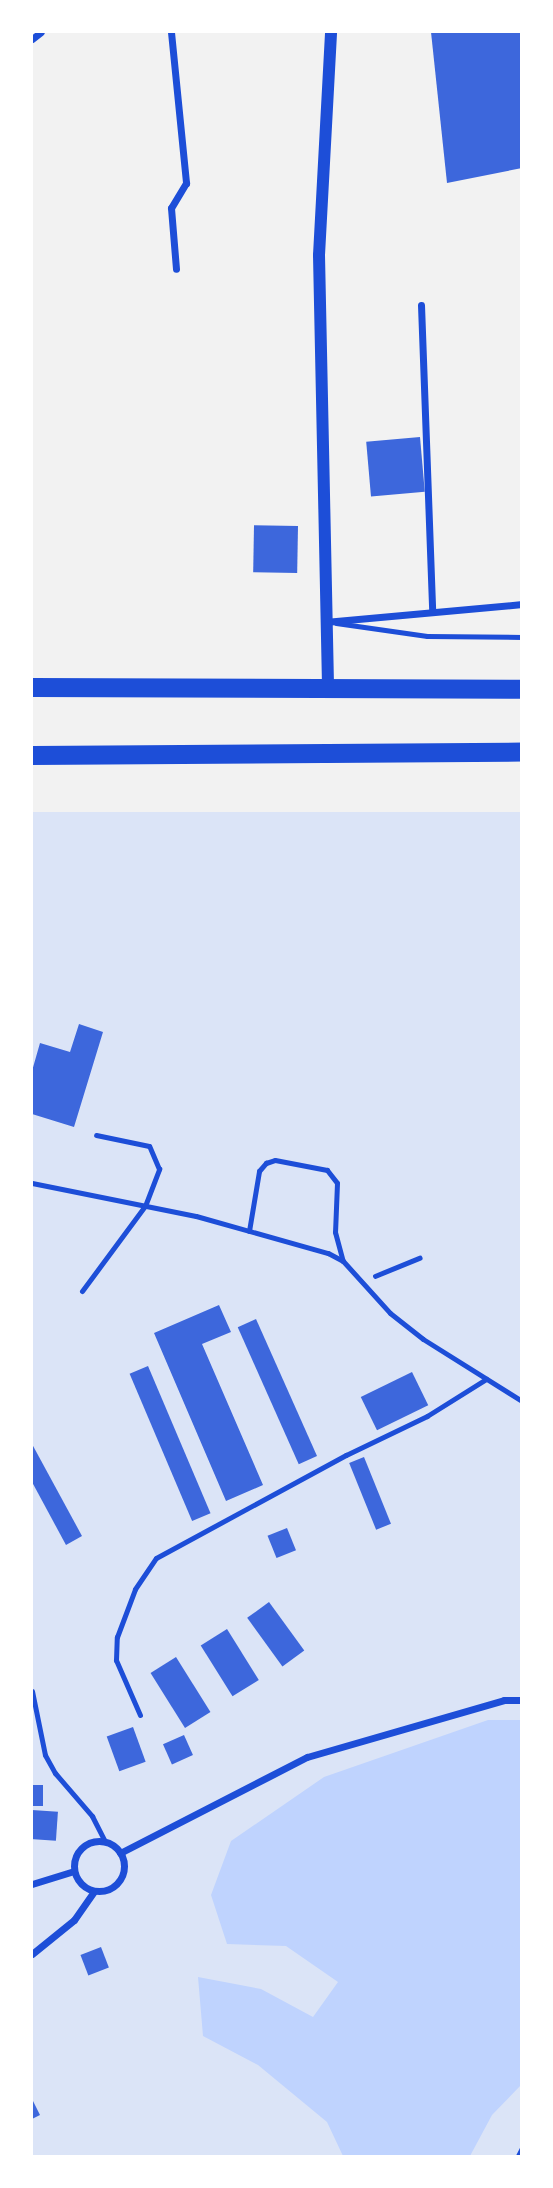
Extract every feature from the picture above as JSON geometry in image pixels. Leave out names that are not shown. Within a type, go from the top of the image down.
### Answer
[{"type":"highway","points":[[32,687],[328,685],[522,689]]},
{"type":"highway","points":[[32,755],[522,752]]},
{"type":"street","points":[[32,39],[41,32]]},
{"type":"street","points":[[171,32],[186,183],[171,208],[176,269]]},
{"type":"street","points":[[328,685],[324,622],[319,256],[331,32]]},
{"type":"street","points":[[421,305],[432,612]]},
{"type":"street","points":[[324,622],[522,604]]},
{"type":"street","points":[[120,1853],[307,1757],[504,1700],[522,1700]]},
{"type":"street","points":[[105,1842],[120,1853],[124,1872],[113,1888],[94,1891],[78,1880],[74,1871],[79,1852],[86,1845],[105,1842]]},
{"type":"street","points":[[32,1884],[74,1871]]},
{"type":"street","points":[[32,1954],[74,1920],[94,1891]]},
{"type":"lane","points":[[324,622],[427,636],[522,637]]},
{"type":"lane","points":[[82,1291],[145,1206],[159,1169],[158,1157],[149,1146],[96,1135]]},
{"type":"lane","points":[[248,1231],[259,1171],[266,1163],[275,1160],[327,1170],[337,1182],[335,1232],[343,1261],[364,1285],[423,1339],[522,1401]]},
{"type":"lane","points":[[32,1184],[145,1206],[248,1231],[343,1261]]},
{"type":"lane","points":[[139,1715],[116,1660],[117,1637],[135,1589],[156,1558],[346,1455],[427,1416],[486,1379]]},
{"type":"lane","points":[[32,1691],[45,1755],[55,1773],[92,1815],[105,1842]]},
{"type":"path","points":[[364,1285],[393,1265],[419,1258]]},
{"type":"path","points":[[518,2157],[522,2148]]},
{"type":"shaded area","points":[[32,812],[521,812],[521,2156],[32,2156]]},
{"type":"water","points":[[488,1720],[521,1720],[521,2085],[492,2115],[470,2156],[343,2156],[327,2122],[258,2065],[203,2036],[198,1977],[261,1989],[313,2017],[338,1982],[286,1946],[227,1944],[211,1895],[231,1841],[324,1777]]},
{"type":"building","points":[[431,32],[522,32],[522,168],[447,183]]},
{"type":"building","points":[[420,437],[425,492],[371,496],[366,442]]},
{"type":"building","points":[[254,525],[298,526],[297,573],[253,572]]},
{"type":"building","points":[[79,1024],[103,1032],[74,1127],[32,1114],[32,1071],[40,1043],[70,1052]]},
{"type":"building","points":[[219,1305],[231,1332],[202,1344],[263,1485],[226,1501],[154,1333]]},
{"type":"building","points":[[256,1319],[317,1456],[299,1464],[238,1327]]},
{"type":"building","points":[[148,1366],[211,1513],[192,1521],[130,1374]]},
{"type":"building","points":[[412,1372],[428,1405],[377,1430],[361,1397]]},
{"type":"building","points":[[32,1444],[82,1536],[66,1545],[32,1482]]},
{"type":"building","points":[[364,1457],[391,1524],[376,1530],[349,1463]]},
{"type":"building","points":[[287,1528],[296,1550],[277,1558],[268,1536]]},
{"type":"building","points":[[269,1602],[304,1651],[282,1666],[247,1618]]},
{"type":"building","points":[[227,1629],[259,1680],[233,1696],[201,1645]]},
{"type":"building","points":[[176,1657],[210,1712],[185,1728],[151,1673]]},
{"type":"building","points":[[133,1727],[146,1762],[119,1771],[107,1737]]},
{"type":"building","points":[[184,1735],[193,1755],[172,1764],[163,1744]]},
{"type":"building","points":[[32,1785],[43,1785],[43,1806],[32,1806]]},
{"type":"building","points":[[32,1810],[58,1812],[56,1841],[32,1839]]},
{"type":"building","points":[[101,1947],[109,1968],[88,1975],[80,1955]]},
{"type":"building","points":[[32,2099],[40,2115],[32,2119]]}]
